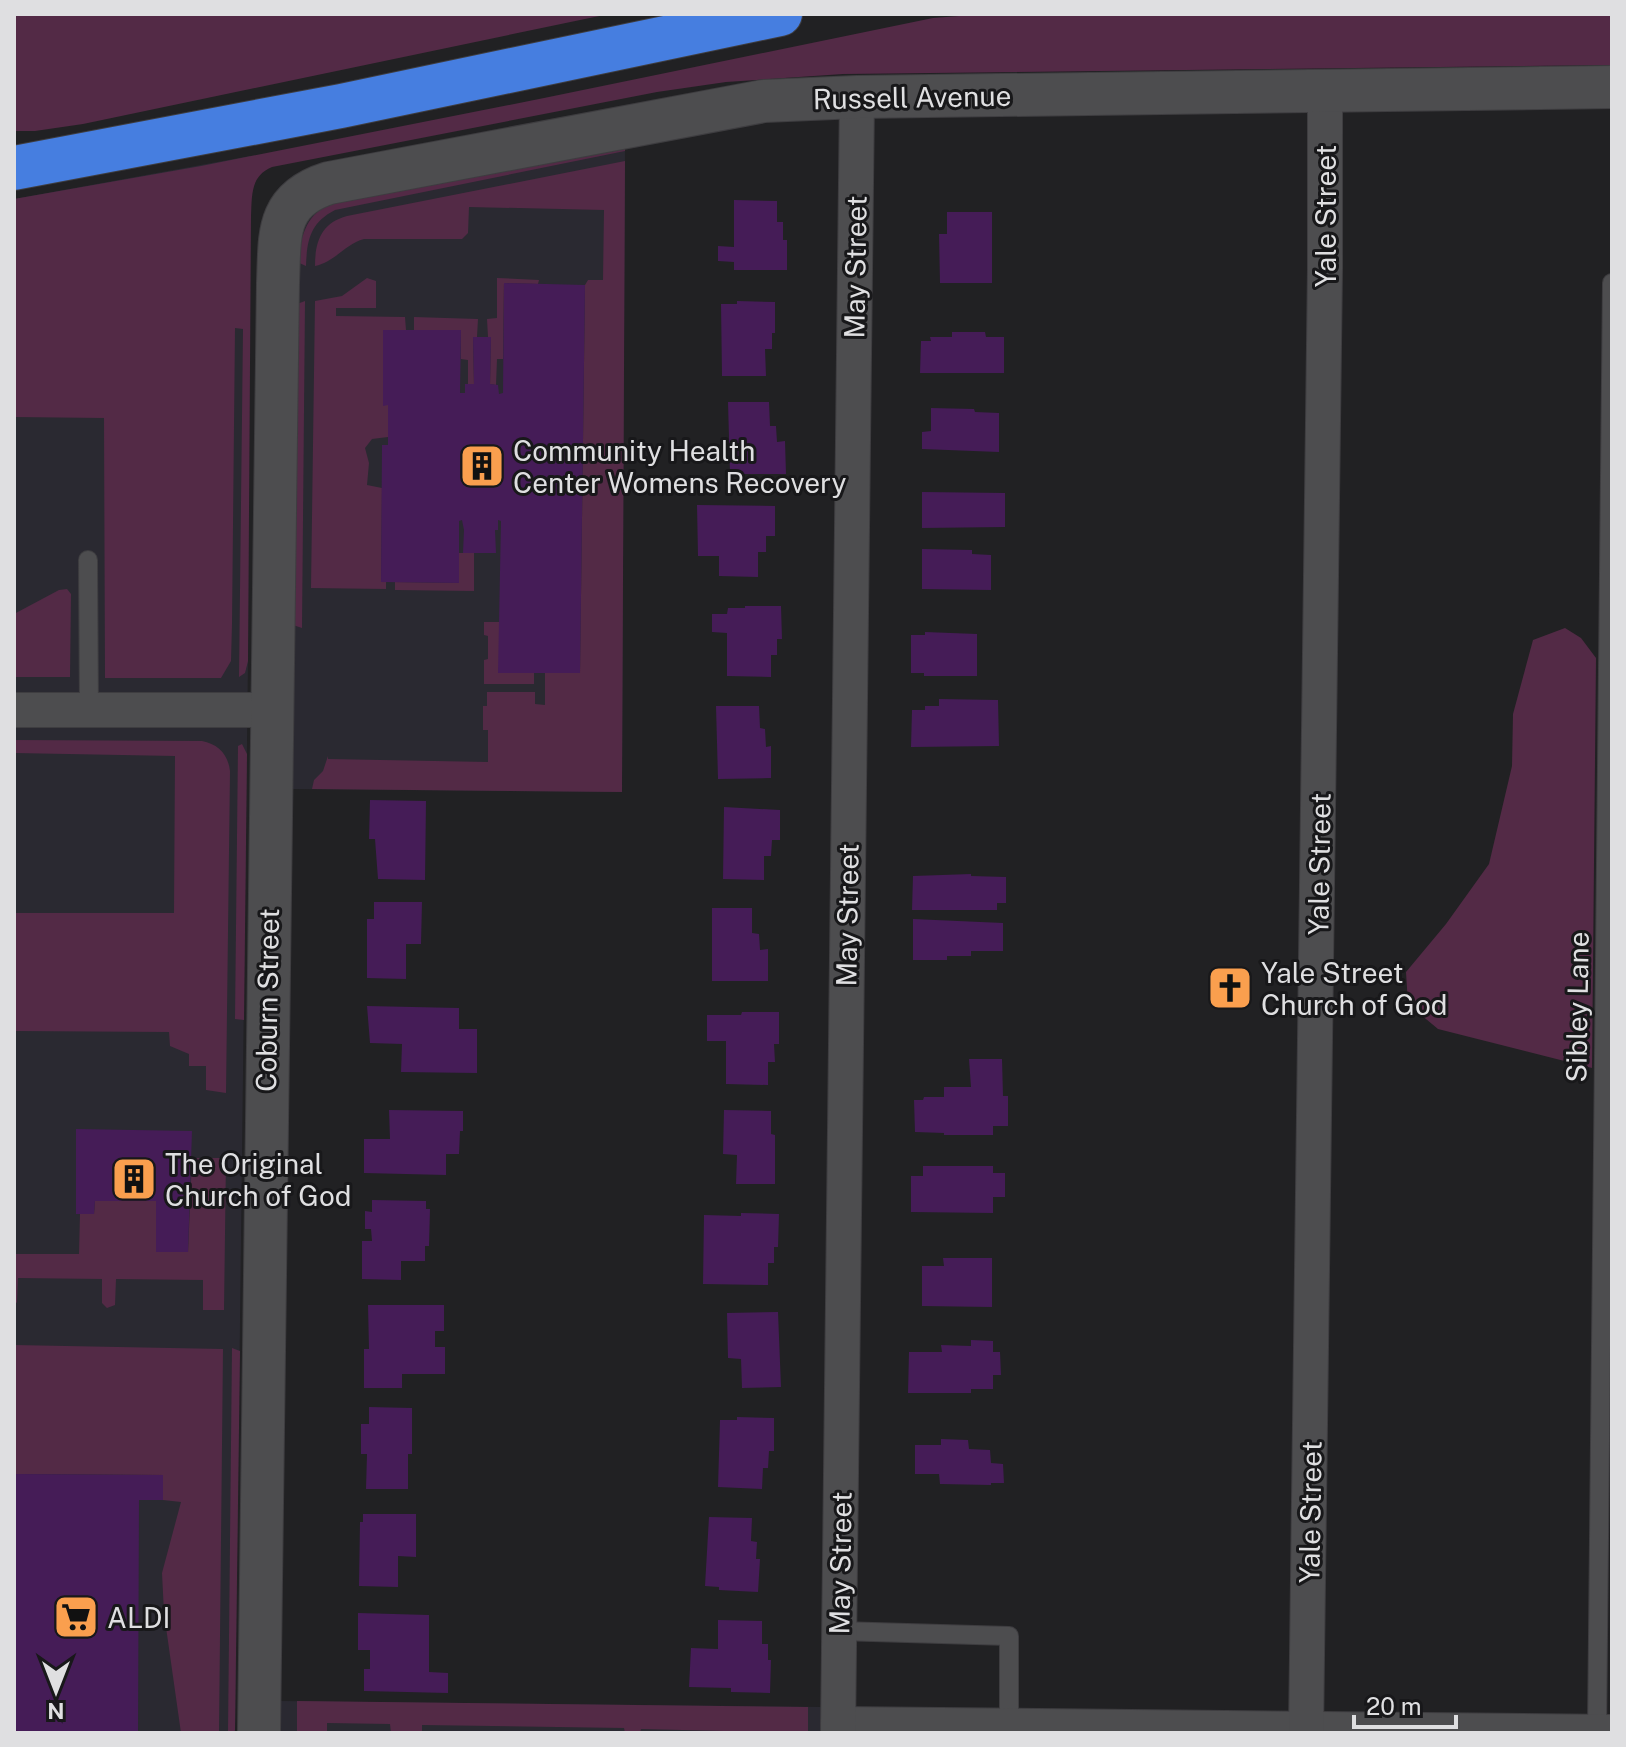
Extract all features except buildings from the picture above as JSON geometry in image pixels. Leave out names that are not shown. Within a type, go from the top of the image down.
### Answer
[{"type":"highway","points":[[14,168],[341,106],[780,14]]},
{"type":"street","name":"Russell Avenue","points":[[279,267],[281,228],[290,206],[311,189],[329,183],[764,101],[857,97],[1612,87]]},
{"type":"street","name":"Yale Street","points":[[1306,1732],[1325,348],[1325,91]]},
{"type":"street","name":"May Street","points":[[838,1729],[857,97]]},
{"type":"street","name":"Coburn Street","points":[[259,1733],[279,267]]},
{"type":"street","points":[[14,710],[271,710]]},
{"type":"street","points":[[838,1729],[1009,1726],[1306,1732],[1612,1732]]},
{"type":"lane","name":"Sibley Lane","points":[[1597,1732],[1612,283]]},
{"type":"lane","points":[[88,560],[89,710]]},
{"type":"lane","points":[[839,1631],[1009,1636],[1009,1726]]},
{"type":"shaded area","points":[[14,14],[609,14],[83,124],[14,131]]},
{"type":"shaded area","points":[[985,14],[1612,14],[1612,65],[843,74],[726,82],[657,92],[272,167],[256,181],[252,202],[248,661],[245,673],[239,677],[243,329],[235,328],[231,661],[221,678],[105,678],[104,418],[14,417],[14,199],[201,166],[933,18]]},
{"type":"shaded area","points":[[625,144],[622,792],[291,789],[297,252],[306,224],[314,214]]},
{"type":"shaded area","points":[[625,144],[625,151],[335,210],[315,227],[307,248],[306,266],[297,262],[310,220],[331,203]]},
{"type":"shaded area","points":[[250,156],[248,661],[235,1733],[14,1733],[14,199]]},
{"type":"shaded area","points":[[625,161],[622,792],[312,789],[328,756],[328,759],[488,762],[488,730],[483,730],[483,706],[487,706],[487,692],[535,692],[535,704],[545,705],[545,673],[580,672],[585,285],[588,280],[603,280],[604,210],[469,207],[468,233],[462,239],[364,239],[315,266],[318,241],[331,223],[347,216]]},
{"type":"shaded area","points":[[367,278],[376,281],[376,308],[336,308],[336,316],[405,317],[406,330],[383,331],[383,405],[388,405],[388,437],[372,439],[365,448],[369,463],[367,485],[382,488],[381,582],[386,582],[386,589],[311,588],[315,301],[342,296]]},
{"type":"shaded area","points":[[497,278],[539,280],[538,284],[504,283],[503,359],[497,359],[496,385],[490,384],[491,338],[488,337],[487,319],[497,318]]},
{"type":"shaded area","points":[[305,301],[302,628],[293,625],[297,304]]},
{"type":"shaded area","points":[[414,317],[478,319],[477,337],[473,338],[474,384],[468,384],[468,360],[461,359],[461,330],[414,330]]},
{"type":"shaded area","points":[[459,553],[474,553],[474,591],[395,590],[395,582],[458,583]]},
{"type":"shaded area","points":[[67,589],[71,594],[70,677],[14,677],[14,614],[59,590]]},
{"type":"shaded area","points":[[484,622],[499,622],[534,673],[534,684],[484,684],[488,636],[484,635]]},
{"type":"shaded area","points":[[1565,628],[1581,638],[1596,658],[1592,1068],[1438,1029],[1408,1004],[1406,972],[1446,924],[1489,864],[1512,766],[1513,714],[1533,640]]},
{"type":"shaded area","points":[[14,740],[202,741],[217,747],[224,755],[230,771],[226,1093],[206,1090],[206,1066],[189,1066],[189,1054],[170,1046],[169,1032],[14,1031],[14,913],[174,913],[175,756],[14,753]]},
{"type":"shaded area","points":[[242,744],[247,754],[244,1020],[235,1019],[238,746]]},
{"type":"shaded area","points":[[192,1158],[226,1158],[224,1310],[203,1310],[203,1280],[116,1279],[115,1305],[107,1308],[102,1303],[102,1279],[18,1278],[17,1302],[14,1306],[14,1254],[79,1254],[80,1214],[94,1214],[95,1201],[156,1201],[156,1252],[188,1252]]},
{"type":"shaded area","points":[[14,1345],[223,1349],[219,1733],[181,1733],[164,1613],[162,1573],[181,1502],[163,1500],[163,1475],[14,1474]]},
{"type":"shaded area","points":[[232,1348],[240,1351],[235,1730],[228,1733]]},
{"type":"shaded area","points":[[281,1701],[822,1707],[822,1733],[281,1733]]},
{"type":"shaded area","points":[[297,1701],[808,1707],[808,1733],[641,1729],[640,1733],[625,1733],[624,1728],[422,1725],[422,1733],[391,1733],[390,1724],[327,1723],[327,1733],[297,1733]]},
{"type":"place","name":"Community Health Center Womens Recovery","points":[[482,466]]},
{"type":"place","name":"Yale Street Church of God","points":[[1230,988]]},
{"type":"place","name":"The Original Church of God","points":[[134,1179]]},
{"type":"place","name":"ALDI","points":[[76,1617]]}]
